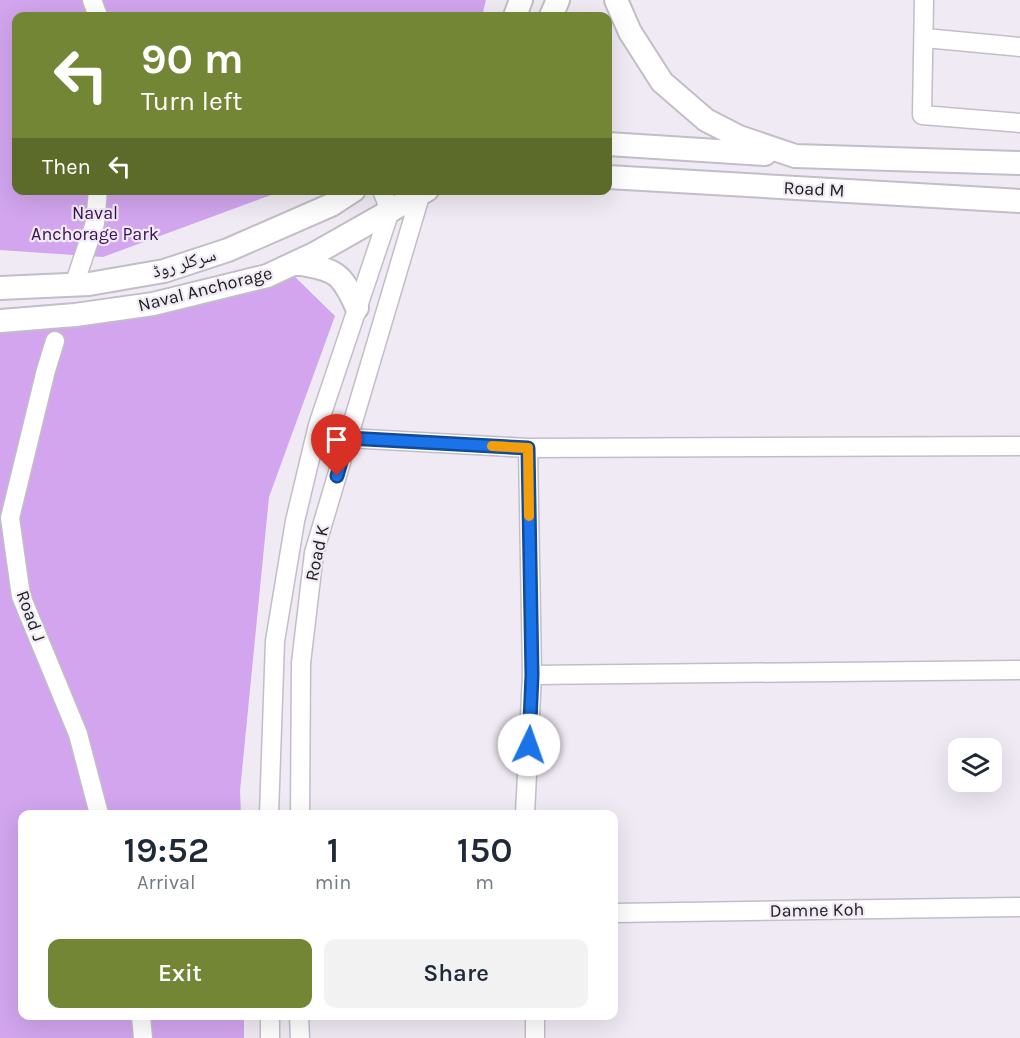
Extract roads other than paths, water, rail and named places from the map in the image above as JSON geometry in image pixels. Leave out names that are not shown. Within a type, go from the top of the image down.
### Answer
[{"type":"street","points":[[616,0],[630,32],[662,82],[688,105],[706,120],[739,137],[795,156]]},
{"type":"street","points":[[924,0],[922,115],[1020,123]]},
{"type":"street","points":[[925,39],[1020,47]]},
{"type":"street","points":[[612,144],[795,156],[1020,163]]},
{"type":"street","name":"Road M","points":[[612,177],[1020,201]]},
{"type":"street","points":[[74,285],[94,223],[97,195]]},
{"type":"street","name":"سرکلر روڈ","points":[[0,288],[89,284],[164,271],[228,250],[331,205],[346,195]]},
{"type":"street","name":"Naval Anchorage","points":[[0,321],[75,315],[153,304],[267,276],[360,230],[386,201],[409,195]]},
{"type":"street","name":"Road K","points":[[300,810],[301,663],[314,554],[420,195]]},
{"type":"street","name":"Road K","points":[[269,810],[275,641],[295,521],[318,425],[357,308],[386,201]]},
{"type":"street","points":[[296,263],[328,268],[346,282],[357,308]]},
{"type":"street","name":"Road J","points":[[55,341],[10,518],[21,596],[78,734],[98,810]]},
{"type":"street","points":[[348,438],[528,448],[1020,446]]},
{"type":"street","points":[[525,810],[532,675],[528,448]]},
{"type":"street","points":[[532,675],[1020,670]]},
{"type":"street","name":"Damne Koh","points":[[618,913],[1020,907]]},
{"type":"street","points":[[141,1020],[143,1038]]},
{"type":"street","points":[[270,1020],[270,1038]]},
{"type":"street","points":[[299,1020],[300,1038]]},
{"type":"street","points":[[535,1020],[535,1038]]},
{"type":"park label","name":"Naval Anchorage Park","points":[[95,223]]}]
